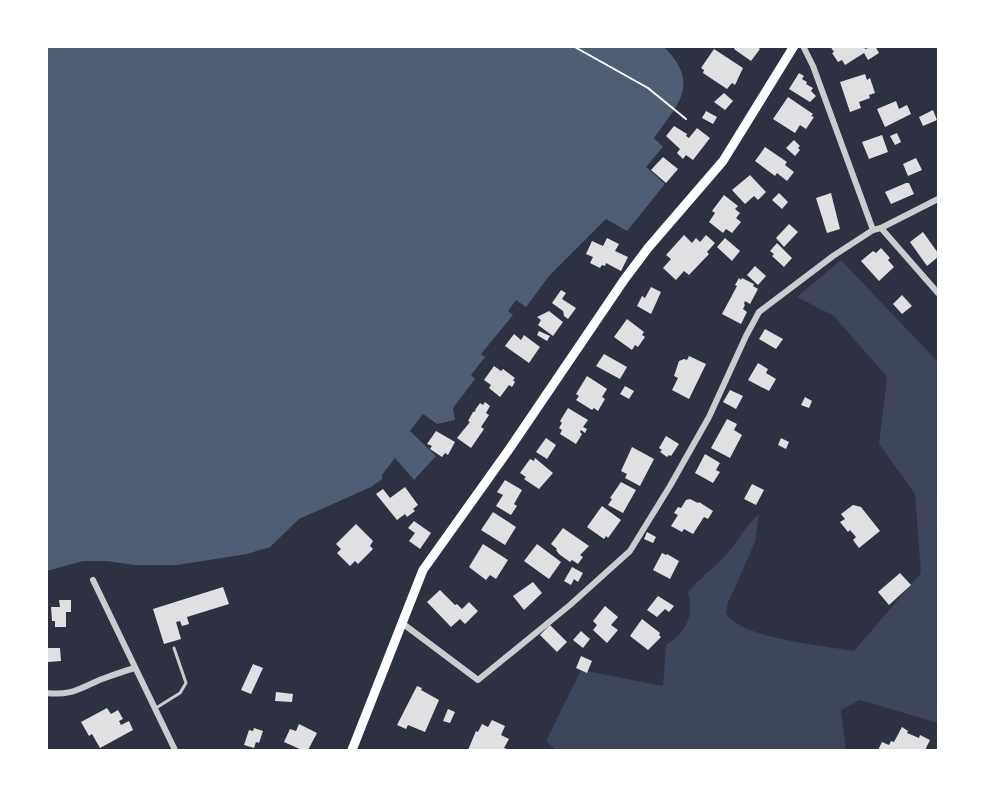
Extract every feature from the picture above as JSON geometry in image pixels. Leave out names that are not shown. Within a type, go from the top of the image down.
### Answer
[{"type":"main road","points":[[351,750],[423,570],[510,448],[624,280],[648,248],[723,161],[794,46]]},
{"type":"street","points":[[803,46],[877,229],[939,293]]},
{"type":"street","points":[[402,623],[478,680],[570,605],[630,551],[709,417],[759,312],[833,256],[877,229],[939,199]]},
{"type":"street","points":[[93,580],[175,750]]},
{"type":"street","points":[[46,693],[61,695],[78,692],[101,680],[135,668]]},
{"type":"lane","points":[[155,709],[180,693],[186,683],[174,648]]},
{"type":"path","points":[[573,46],[648,88],[686,119]]},
{"type":"shaded area","points":[[663,46],[675,59],[683,82],[678,103],[654,138],[663,147],[646,167],[665,184],[627,231],[606,219],[549,276],[526,307],[516,300],[508,311],[513,315],[481,354],[485,357],[471,375],[475,379],[453,408],[455,420],[437,424],[423,414],[410,431],[436,456],[414,480],[395,458],[382,475],[382,479],[371,487],[299,519],[270,547],[247,554],[177,565],[83,561],[47,571],[47,47]]},
{"type":"shaded area","points":[[841,260],[938,362],[938,723],[860,700],[841,710],[846,750],[556,750],[546,741],[581,670],[663,686],[666,645],[679,635],[687,623],[690,608],[688,592],[727,554],[759,514],[755,542],[727,605],[726,613],[734,622],[747,629],[784,640],[854,651],[921,573],[915,494],[879,444],[887,377],[834,316],[797,297]]},
{"type":"building","points":[[736,46],[756,46],[760,49],[751,61],[734,49]]},
{"type":"building","points":[[830,46],[864,46],[865,49],[875,46],[879,53],[868,60],[864,53],[845,65],[842,60],[838,62]]},
{"type":"building","points":[[714,49],[743,68],[735,85],[732,83],[727,89],[703,73],[704,70],[701,68]]},
{"type":"building","points":[[799,73],[804,76],[802,79],[807,82],[806,84],[813,88],[811,91],[816,96],[810,102],[789,89]]},
{"type":"building","points":[[865,74],[867,80],[870,78],[875,93],[869,95],[870,98],[859,102],[861,108],[850,112],[840,82]]},
{"type":"building","points":[[724,93],[733,101],[725,110],[714,102]]},
{"type":"building","points":[[788,97],[813,114],[811,116],[814,117],[806,129],[800,125],[795,133],[773,119]]},
{"type":"building","points":[[896,101],[899,109],[907,105],[911,114],[885,127],[877,109]]},
{"type":"building","points":[[933,110],[937,120],[923,126],[919,117]]},
{"type":"building","points":[[706,111],[717,117],[713,124],[702,118]]},
{"type":"building","points":[[674,126],[687,134],[689,138],[697,128],[710,138],[693,160],[686,155],[683,159],[677,153],[680,149],[666,136]]},
{"type":"building","points":[[897,133],[901,142],[895,145],[890,136]]},
{"type":"building","points":[[882,135],[888,152],[869,159],[862,142]]},
{"type":"building","points":[[794,140],[800,146],[795,156],[786,148]]},
{"type":"building","points":[[765,147],[787,162],[785,165],[794,172],[787,181],[777,173],[775,176],[755,161]]},
{"type":"building","points":[[663,157],[678,169],[666,183],[651,170]]},
{"type":"building","points":[[916,158],[922,170],[908,176],[903,164]]},
{"type":"building","points":[[750,175],[766,192],[758,200],[754,196],[745,204],[732,190]]},
{"type":"building","points":[[909,183],[914,194],[891,204],[885,192]]},
{"type":"building","points":[[779,193],[788,202],[782,209],[772,200]]},
{"type":"building","points":[[831,193],[840,229],[827,233],[816,198]]},
{"type":"building","points":[[724,195],[738,206],[735,209],[740,213],[736,218],[741,222],[732,233],[726,229],[723,233],[709,222],[715,213],[712,211]]},
{"type":"building","points":[[789,224],[798,232],[784,247],[776,238]]},
{"type":"building","points":[[923,232],[938,253],[938,257],[927,266],[910,242]]},
{"type":"building","points":[[684,235],[692,243],[696,238],[700,242],[706,235],[715,243],[707,252],[709,254],[689,275],[684,271],[676,280],[663,268],[671,259],[666,255]]},
{"type":"building","points":[[607,238],[619,244],[615,251],[628,257],[621,271],[606,263],[600,268],[590,263],[593,257],[586,254],[592,241],[603,246]]},
{"type":"building","points":[[725,238],[740,251],[732,261],[717,247]]},
{"type":"building","points":[[777,243],[792,258],[784,267],[770,251]]},
{"type":"building","points":[[881,248],[894,267],[879,281],[861,261],[873,251],[876,253]]},
{"type":"building","points":[[755,266],[766,276],[758,285],[747,275]]},
{"type":"building","points":[[739,278],[754,284],[753,286],[758,289],[750,304],[745,301],[743,309],[747,312],[741,324],[722,314]]},
{"type":"building","points":[[651,287],[661,292],[651,314],[637,306],[642,296],[645,298]]},
{"type":"building","points":[[561,290],[566,293],[562,299],[576,308],[568,319],[564,316],[563,311],[552,303]]},
{"type":"building","points":[[902,295],[912,306],[902,314],[893,304]]},
{"type":"building","points":[[549,311],[563,322],[553,336],[538,325],[541,320],[537,317]]},
{"type":"building","points":[[627,319],[644,332],[642,335],[645,337],[638,347],[635,345],[632,350],[614,337]]},
{"type":"building","points":[[765,329],[783,339],[776,349],[759,339]]},
{"type":"building","points":[[539,331],[550,336],[547,341],[537,335]]},
{"type":"building","points":[[514,334],[521,340],[524,335],[540,347],[529,363],[505,346]]},
{"type":"building","points":[[604,354],[627,367],[620,379],[596,366]]},
{"type":"building","points":[[689,356],[706,364],[689,399],[672,390],[678,378],[674,376],[679,361],[687,360]]},
{"type":"building","points":[[758,363],[768,369],[766,373],[776,379],[769,391],[748,380]]},
{"type":"building","points":[[494,366],[501,371],[503,369],[515,378],[512,387],[509,385],[500,397],[489,388],[491,385],[484,380]]},
{"type":"building","points":[[587,376],[607,389],[602,397],[605,399],[598,411],[576,400],[579,396],[576,394]]},
{"type":"building","points":[[625,386],[634,391],[629,399],[620,394]]},
{"type":"building","points":[[730,390],[743,396],[736,409],[723,402]]},
{"type":"building","points":[[805,397],[812,401],[809,408],[801,405]]},
{"type":"building","points":[[485,402],[490,406],[486,413],[489,415],[481,427],[484,429],[471,448],[457,438],[470,422],[468,421],[480,403],[483,405]]},
{"type":"building","points":[[568,408],[588,420],[583,427],[587,429],[585,433],[581,430],[582,434],[576,444],[560,434],[562,430],[559,428],[562,423],[560,421]]},
{"type":"building","points":[[727,419],[737,424],[734,430],[742,435],[730,458],[711,448]]},
{"type":"building","points":[[436,431],[455,442],[448,455],[445,453],[442,457],[430,449],[432,446],[427,444]]},
{"type":"building","points":[[666,436],[679,444],[671,456],[667,457],[660,452],[662,450],[659,448]]},
{"type":"building","points":[[546,438],[556,445],[547,459],[536,452]]},
{"type":"building","points":[[781,438],[789,442],[786,449],[778,445]]},
{"type":"building","points":[[632,447],[654,459],[640,486],[625,478],[627,474],[621,471]]},
{"type":"building","points":[[705,454],[720,463],[716,470],[720,472],[713,483],[695,473]]},
{"type":"building","points":[[535,458],[553,473],[539,489],[524,479],[526,477],[520,473],[530,459],[534,461]]},
{"type":"building","points":[[505,480],[522,490],[514,504],[517,506],[511,515],[496,506],[503,495],[497,492]]},
{"type":"building","points":[[621,482],[636,490],[623,513],[608,505]]},
{"type":"building","points":[[752,484],[764,490],[756,505],[744,499]]},
{"type":"building","points":[[405,487],[418,505],[413,509],[415,511],[407,517],[405,514],[397,520],[376,494],[383,489],[390,498]]},
{"type":"building","points":[[690,499],[713,511],[708,519],[704,517],[693,534],[684,529],[682,532],[671,526],[678,515],[674,513],[678,507],[681,508],[686,500]]},
{"type":"building","points":[[853,505],[861,507],[880,531],[859,548],[853,540],[856,537],[850,530],[848,532],[840,522],[845,519],[841,514]]},
{"type":"building","points":[[602,506],[621,520],[608,538],[606,536],[604,539],[587,527]]},
{"type":"building","points":[[493,512],[516,527],[505,545],[481,530]]},
{"type":"building","points":[[414,521],[431,533],[420,549],[409,541],[415,533],[408,528]]},
{"type":"building","points":[[356,524],[373,541],[370,546],[373,549],[358,564],[355,561],[350,566],[337,553],[341,549],[336,544]]},
{"type":"building","points":[[563,528],[589,546],[580,555],[583,557],[578,564],[572,560],[570,562],[559,554],[551,544]]},
{"type":"building","points":[[647,532],[656,537],[653,543],[644,539]]},
{"type":"building","points":[[483,544],[508,560],[496,579],[490,575],[486,580],[469,567]]},
{"type":"building","points":[[537,544],[561,562],[549,579],[524,561]]},
{"type":"building","points":[[662,553],[679,561],[670,579],[653,570]]},
{"type":"building","points":[[572,567],[583,573],[578,582],[574,579],[571,585],[564,581]]},
{"type":"building","points":[[900,573],[911,585],[889,605],[878,592]]},
{"type":"building","points":[[533,582],[542,593],[524,610],[513,596]]},
{"type":"building","points":[[223,587],[229,604],[187,617],[189,624],[182,626],[180,621],[176,622],[181,639],[164,644],[153,609]]},
{"type":"building","points":[[440,590],[462,609],[469,602],[478,611],[465,624],[460,619],[451,627],[427,602]]},
{"type":"building","points":[[658,596],[674,606],[669,612],[665,609],[657,617],[647,610]]},
{"type":"building","points":[[59,600],[71,600],[71,612],[66,612],[66,627],[55,627],[55,621],[52,621],[51,607],[60,607]]},
{"type":"building","points":[[605,606],[618,617],[611,625],[618,630],[607,643],[593,630],[597,625],[593,621]]},
{"type":"building","points":[[642,619],[660,633],[661,637],[648,650],[630,636]]},
{"type":"building","points":[[550,625],[567,642],[557,652],[540,635]]},
{"type":"building","points":[[581,631],[590,639],[583,648],[573,640]]},
{"type":"building","points":[[47,648],[60,648],[61,661],[48,662]]},
{"type":"building","points":[[581,656],[592,661],[587,673],[576,668]]},
{"type":"building","points":[[253,664],[263,668],[251,694],[241,690]]},
{"type":"building","points":[[417,686],[439,700],[425,732],[408,725],[406,729],[397,725]]},
{"type":"building","points":[[276,692],[293,694],[292,702],[275,701]]},
{"type":"building","points":[[107,708],[111,714],[118,710],[123,719],[119,721],[121,725],[129,721],[133,730],[100,748],[92,734],[89,736],[81,722]]},
{"type":"building","points":[[448,709],[455,712],[450,723],[443,721]]},
{"type":"building","points":[[492,720],[505,726],[501,735],[509,739],[504,748],[510,750],[468,750],[476,731],[478,732],[482,724],[488,727]]},
{"type":"building","points":[[299,724],[317,733],[308,750],[302,750],[284,742],[290,729],[296,731]]},
{"type":"building","points":[[902,727],[908,731],[907,733],[919,738],[920,735],[930,740],[925,750],[878,750],[882,742],[889,745],[891,741],[894,742]]},
{"type":"building","points":[[254,728],[263,731],[259,743],[256,742],[254,748],[244,745],[249,730],[253,731]]}]
